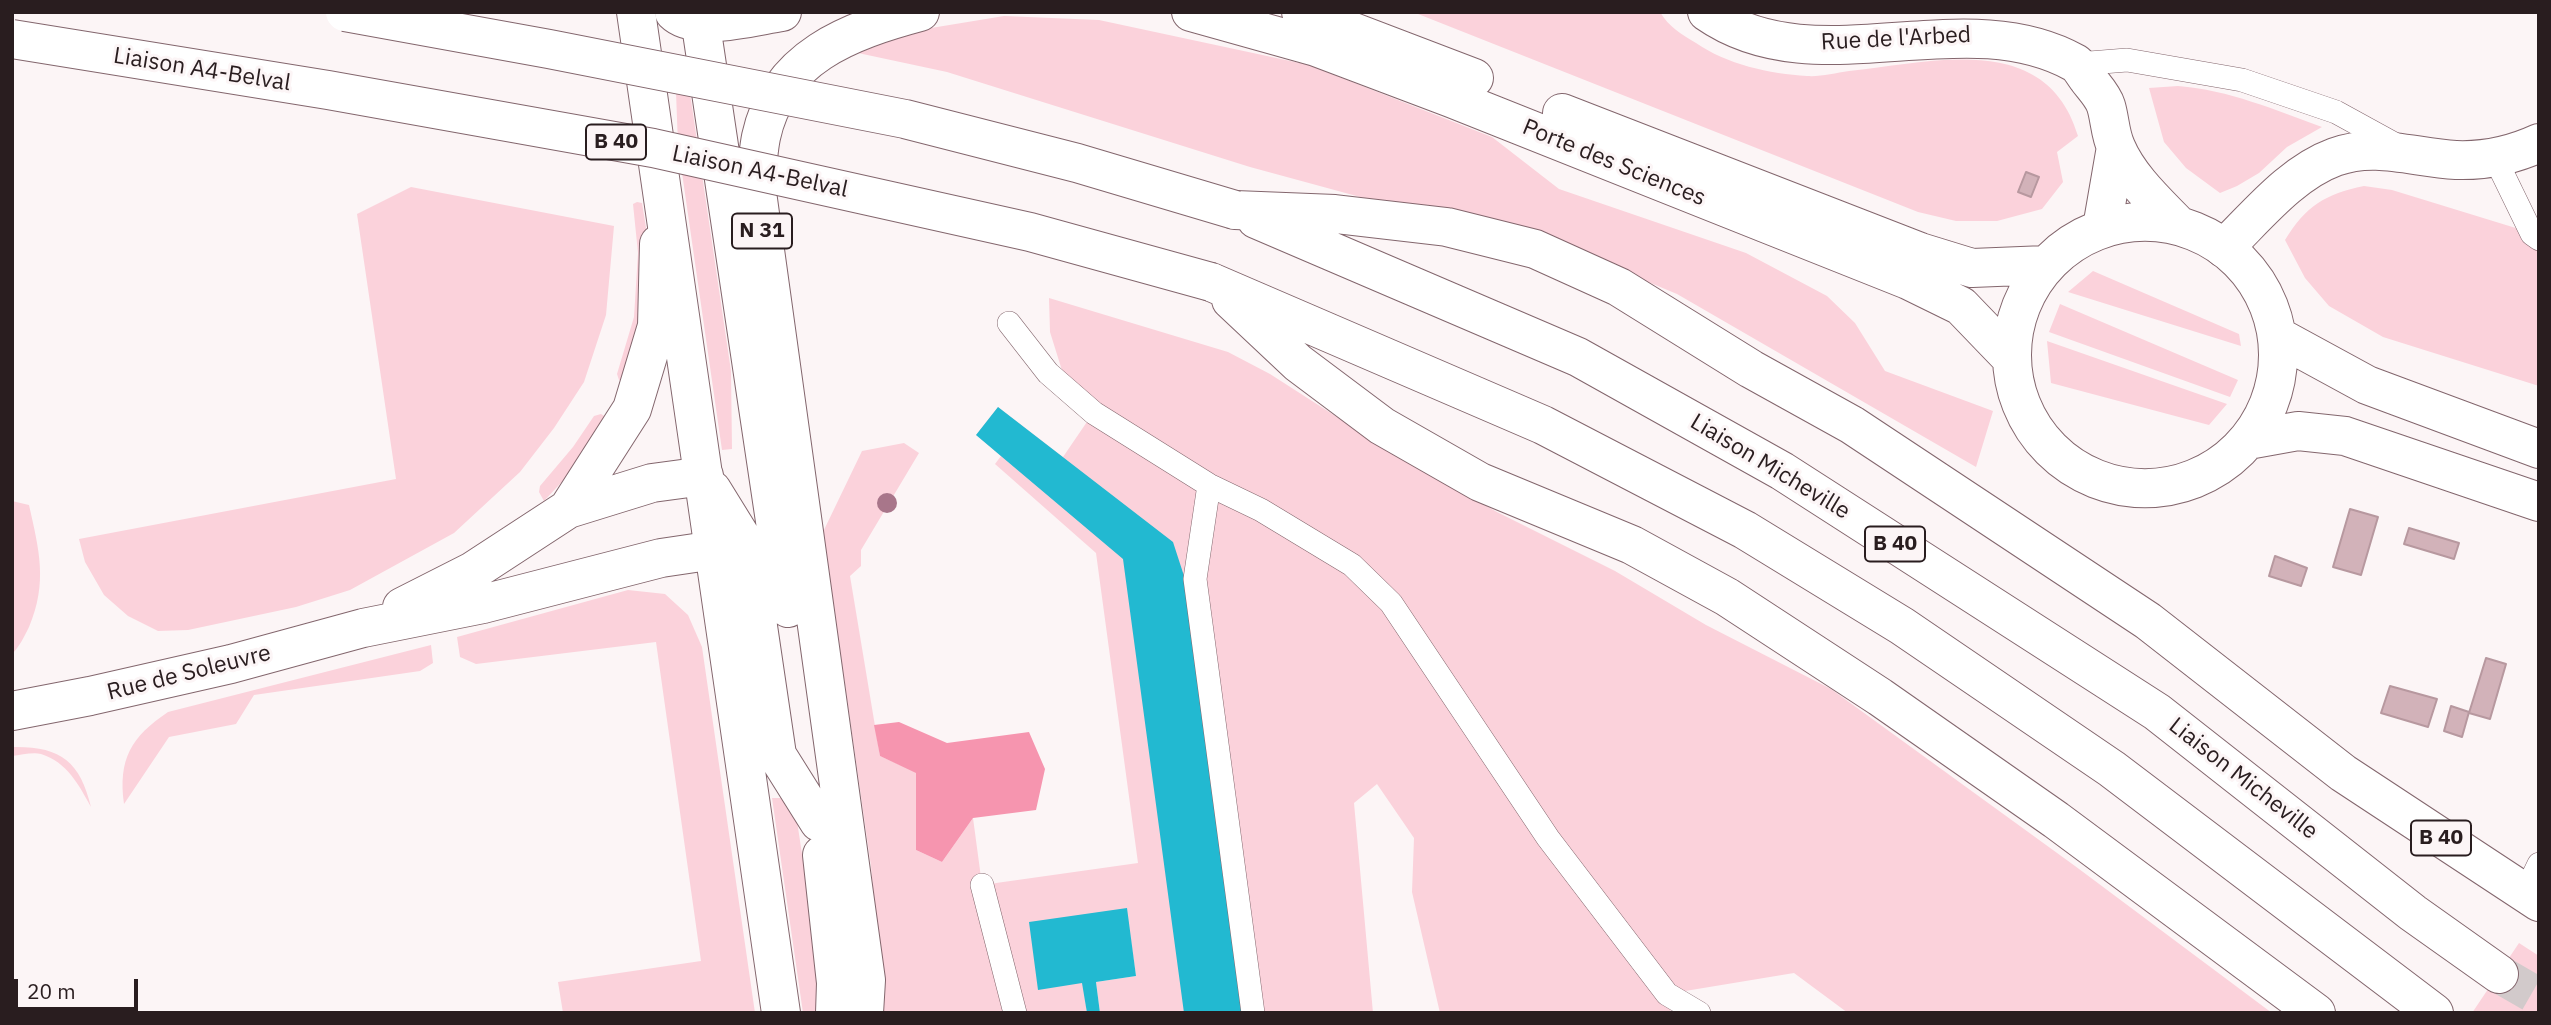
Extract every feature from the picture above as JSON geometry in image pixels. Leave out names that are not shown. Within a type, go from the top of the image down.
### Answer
[{"type":"main road","name":"B 40","points":[[345,12],[905,119],[1077,163],[1235,210],[1335,214],[1447,227],[1535,249],[1619,287],[1751,369],[1852,425],[2148,621],[2343,774],[2534,886]]},
{"type":"main road","name":"N 31","points":[[636,12],[704,476],[761,543],[866,980],[864,1013]]},
{"type":"main road","points":[[691,16],[782,12]]},
{"type":"main road","name":"N 31","points":[[781,1013],[761,543],[755,185],[761,136],[772,106],[790,76],[822,48],[880,23],[920,12]]},
{"type":"main road","name":"Porte des Sciences","points":[[1191,12],[1316,47],[1908,280],[1961,306],[2012,359]]},
{"type":"main road","name":"Porte des Sciences","points":[[1301,12],[1920,252],[1972,268],[2046,265]]},
{"type":"main road","name":"Rue de l'Arbed","points":[[1707,12],[1728,26],[1763,38],[1809,43],[1950,34],[1990,34],[2032,43],[2077,64],[2105,103],[2116,147],[2142,187],[2179,226]]},
{"type":"main road","name":"N 31","points":[[691,16],[761,543],[777,755],[819,822],[836,983],[835,1013]]},
{"type":"main road","name":"Liaison A4-Belval","points":[[12,39],[328,90],[653,148],[1030,232],[1211,282]]},
{"type":"main road","points":[[2224,248],[2307,171],[2333,157],[2363,149],[2456,160],[2495,158],[2539,143]]},
{"type":"main road","name":"Rue de l'Arbed","points":[[2102,228],[2116,147]]},
{"type":"main road","points":[[568,509],[632,409],[657,326],[660,178]]},
{"type":"main road","name":"Liaison Micheville","points":[[1235,210],[1578,357],[1782,471],[2157,712],[2413,913],[2499,974]]},
{"type":"main road","points":[[2141,221],[2179,226],[2203,235],[2244,265],[2270,310],[2277,336],[2277,373],[2267,409],[2248,440],[2222,464],[2190,481],[2156,489],[2118,486],[2082,473],[2054,453],[2039,438],[2017,394],[2012,359],[2015,325],[2026,293],[2046,265],[2072,243],[2102,228],[2141,221]]},
{"type":"main road","name":"B 40","points":[[1211,282],[1298,363],[1382,426],[1480,482],[1632,545],[1727,597],[1880,697],[2056,820],[2316,1013]]},
{"type":"main road","name":"B 40","points":[[1211,282],[1544,425],[1745,530],[1902,626],[2112,769],[2434,1013]]},
{"type":"main road","points":[[2277,336],[2367,385],[2539,449]]},
{"type":"main road","points":[[2248,440],[2298,432],[2345,436],[2539,502]]},
{"type":"main road","points":[[363,628],[473,571],[568,509],[652,483],[704,476]]},
{"type":"main road","points":[[363,628],[483,604],[661,558],[761,543]]},
{"type":"main road","name":"Rue de Soleuvre","points":[[12,711],[230,664],[363,628]]},
{"type":"lane","points":[[2077,64],[2127,60],[2242,80],[2336,112],[2413,154]]},
{"type":"lane","points":[[2495,158],[2532,234],[2539,239]]},
{"type":"lane","points":[[1009,323],[1048,373],[1094,413],[1209,485],[1261,510],[1352,565],[1391,603],[1548,838],[1667,994],[1699,1013]]},
{"type":"lane","points":[[1209,485],[1195,579],[1253,1013]]},
{"type":"lane","points":[[982,886],[1015,1013]]},
{"type":"shaded area","points":[[1413,12],[1660,12],[1680,33],[1721,57],[1749,67],[1793,75],[1817,76],[1915,62],[1983,60],[2014,66],[2041,80],[2063,102],[2078,136],[2057,152],[2063,182],[2042,209],[1997,221],[1956,221],[1918,212]]},
{"type":"shaded area","points":[[1004,16],[1099,20],[1309,65],[1492,137],[1559,189],[1746,253],[1827,296],[1855,323],[1885,371],[1993,411],[1976,467],[1677,294],[1550,241],[1386,204],[1250,167],[947,72],[858,53],[919,30]]},
{"type":"shaded area","points":[[675,66],[686,66],[731,371],[732,449],[722,450],[678,145]]},
{"type":"shaded area","points":[[2178,86],[2234,96],[2322,127],[2287,147],[2259,173],[2220,193],[2186,168],[2164,142],[2149,88]]},
{"type":"shaded area","points":[[2364,186],[2392,190],[2532,233],[2539,225],[2539,386],[2383,337],[2329,306],[2305,278],[2285,240],[2301,218],[2318,203],[2338,193]]},
{"type":"shaded area","points":[[411,187],[614,226],[606,315],[584,382],[554,428],[520,472],[454,533],[350,590],[296,607],[188,630],[158,631],[128,616],[104,595],[85,562],[79,539],[396,479],[357,214]]},
{"type":"shaded area","points":[[642,203],[650,252],[647,322],[627,383],[619,380],[617,374],[634,317],[638,253],[633,204]]},
{"type":"shaded area","points":[[2093,271],[2239,334],[2241,346],[2068,292]]},
{"type":"shaded area","points":[[1049,298],[1228,352],[1270,374],[1393,453],[1497,512],[1615,571],[1706,625],[1831,689],[2272,1013],[1848,1013],[1794,973],[1667,994],[1671,1013],[1440,1013],[1412,892],[1414,838],[1377,784],[1354,803],[1373,1013],[1100,1013],[1096,982],[1136,976],[1126,908],[1083,983],[1087,1013],[878,1013],[881,979],[871,866],[823,532],[862,451],[904,443],[919,453],[861,550],[861,566],[850,576],[880,756],[916,772],[916,850],[942,862],[973,818],[982,885],[1138,863],[1096,553],[995,464],[1001,456],[976,435],[998,407],[1063,457],[1093,413],[1065,380],[1050,332]]},
{"type":"shaded area","points":[[2060,304],[2238,380],[2230,397],[2049,332]]},
{"type":"shaded area","points":[[2047,341],[2227,404],[2209,425],[2051,383]]},
{"type":"shaded area","points":[[601,414],[609,419],[586,456],[544,501],[539,492],[540,486],[573,447],[594,416]]},
{"type":"shaded area","points":[[12,501],[29,505],[40,580],[35,611],[29,627],[12,654]]},
{"type":"shaded area","points":[[628,590],[665,594],[688,615],[702,647],[755,1013],[563,1013],[558,982],[701,961],[656,642],[476,664],[460,657],[457,637]]},
{"type":"shaded area","points":[[431,645],[433,663],[420,671],[254,695],[236,724],[169,737],[124,804],[123,774],[130,750],[155,721],[168,712]]},
{"type":"shaded area","points":[[899,722],[947,743],[1029,732],[1045,769],[1036,810],[973,818],[942,862],[916,850],[916,773],[880,756],[874,725]]},
{"type":"shaded area","points":[[12,747],[43,749],[65,759],[81,778],[91,807],[65,768],[38,753],[12,756]]},
{"type":"shaded area","points":[[772,798],[782,798],[797,821],[822,986],[821,1013],[803,1013]]},
{"type":"shaded area","points":[[2519,943],[2539,956],[2539,1013],[2472,1013]]},
{"type":"water","points":[[998,407],[1173,542],[1185,579],[1245,1013],[1184,1013],[1123,559],[976,435]]},
{"type":"water","points":[[1127,908],[1136,976],[1096,982],[1100,1013],[1087,1013],[1082,983],[1038,990],[1029,922]]},
{"type":"building","points":[[2026,172],[2039,177],[2031,197],[2018,192]]},
{"type":"building","points":[[2350,509],[2378,517],[2361,575],[2333,567]]},
{"type":"building","points":[[2409,528],[2459,543],[2454,559],[2404,544]]},
{"type":"building","points":[[2275,556],[2307,568],[2301,586],[2269,576]]},
{"type":"building","points":[[2486,658],[2506,664],[2490,719],[2469,713]]},
{"type":"building","points":[[2390,686],[2437,699],[2428,727],[2381,713]]},
{"type":"building","points":[[2451,706],[2469,712],[2462,737],[2444,731]]},
{"type":"tunnel","points":[[2499,974],[2539,997]]}]
